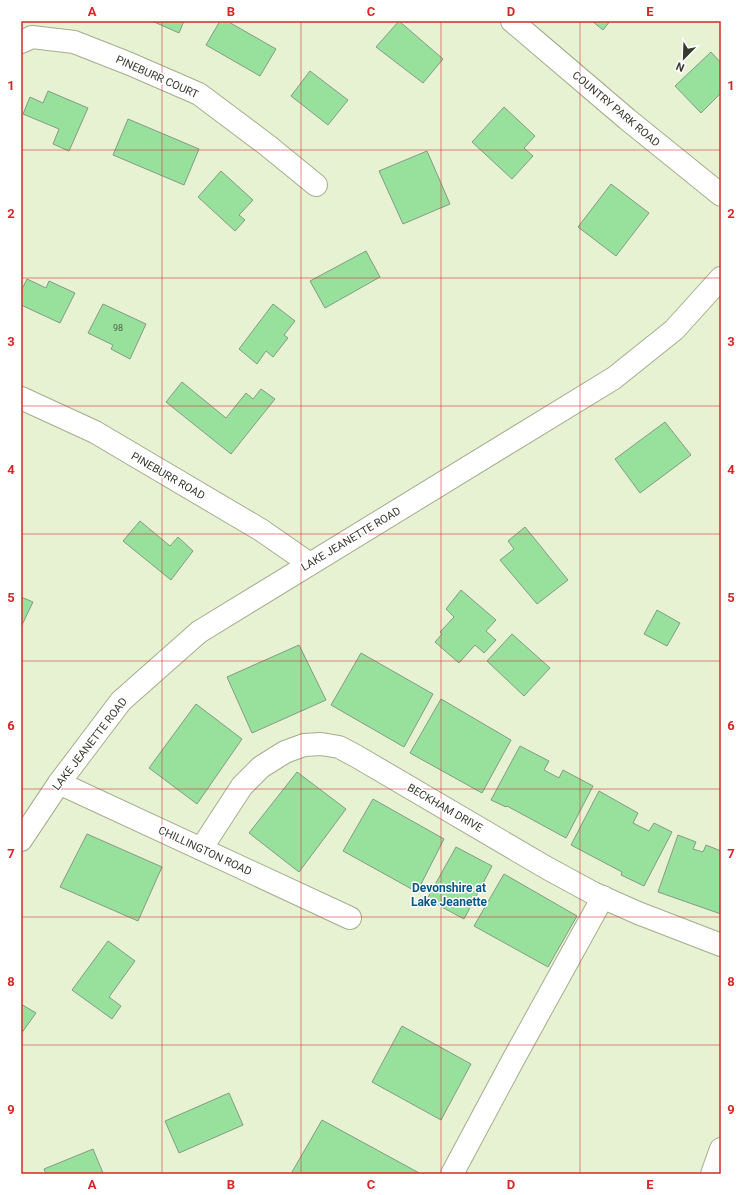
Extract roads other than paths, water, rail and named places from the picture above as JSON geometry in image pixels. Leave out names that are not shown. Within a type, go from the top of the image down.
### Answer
[{"type":"street","name":"COUNTRY PARK ROAD","points":[[512,21],[627,119],[721,195]]},
{"type":"street","name":"PINEBURR COURT","points":[[21,42],[32,37],[74,42],[199,94],[267,145],[316,185]]},
{"type":"street","name":"LAKE JEANETTE ROAD","points":[[21,840],[59,783],[121,701],[199,632],[614,378],[674,330],[721,278]]},
{"type":"street","name":"PINEBURR ROAD","points":[[21,398],[95,432],[261,530],[310,564]]},
{"type":"street","name":"BECKHAM DRIVE","points":[[201,849],[242,786],[262,767],[285,752],[304,745],[322,744],[339,747],[547,868],[593,893],[638,913],[721,945]]},
{"type":"street","name":"CHILLINGTON ROAD","points":[[59,783],[350,918]]},
{"type":"street","points":[[452,1174],[603,897]]},
{"type":"street","points":[[712,1174],[721,1149]]},
{"type":"district","name":"Devonshire at Lake Jeanette","points":[[449,895]]}]
